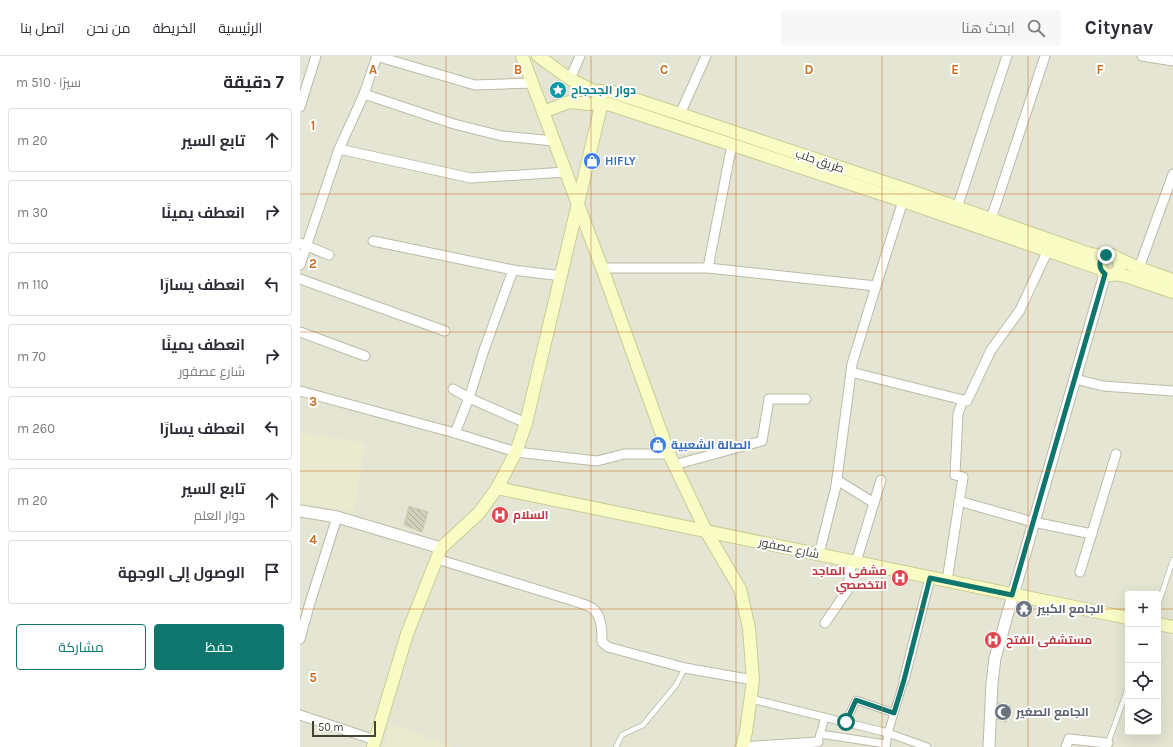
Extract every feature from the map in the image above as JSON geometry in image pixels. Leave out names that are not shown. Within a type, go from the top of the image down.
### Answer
[{"type":"main road","name":"طريق حلب","points":[[538,56],[570,80],[594,91],[609,91],[1090,254],[1107,255]]},
{"type":"main road","points":[[525,58],[532,83],[602,268],[672,460],[706,531],[740,590],[749,628],[753,680],[746,732],[741,747]]},
{"type":"main road","points":[[589,104],[594,91]]},
{"type":"main road","points":[[543,112],[569,102],[589,104],[602,102],[903,201],[1048,250],[1107,272],[1126,276],[1173,292]]},
{"type":"main road","points":[[374,743],[406,634],[439,553],[479,513],[497,488],[516,452],[526,423],[602,102]]},
{"type":"main road","points":[[1107,272],[1101,261],[1104,256],[1115,255],[1119,259],[1139,268],[1173,280]]},
{"type":"main road","points":[[1107,272],[1120,268],[1119,259]]},
{"type":"main road","name":"شارع عصفور","points":[[497,488],[1125,617]]},
{"type":"main road","points":[[1161,625],[1173,627]]},
{"type":"street","points":[[301,102],[316,56]]},
{"type":"street","points":[[300,265],[303,244],[339,149],[364,94],[376,56],[475,85],[532,83]]},
{"type":"street","points":[[570,80],[580,56]]},
{"type":"street","points":[[680,114],[706,56]]},
{"type":"street","points":[[957,208],[1007,56]]},
{"type":"street","points":[[990,219],[1045,56]]},
{"type":"street","points":[[1142,56],[1173,61]]},
{"type":"street","points":[[364,94],[454,124],[495,134],[554,141]]},
{"type":"street","points":[[708,268],[732,144]]},
{"type":"street","points":[[339,149],[471,178],[566,172]]},
{"type":"street","points":[[1139,268],[1170,194],[1173,174]]},
{"type":"street","points":[[819,554],[837,480],[852,364],[903,201]]},
{"type":"street","points":[[373,241],[513,270],[562,276]]},
{"type":"street","points":[[303,244],[329,255]]},
{"type":"street","points":[[851,372],[967,401],[991,350],[1020,310],[1048,250]]},
{"type":"street","points":[[602,268],[708,268],[876,286]]},
{"type":"street","points":[[455,433],[469,398],[484,350],[513,270]]},
{"type":"street","points":[[989,747],[992,683],[995,658],[1033,522],[1107,272]]},
{"type":"street","points":[[300,279],[445,331]]},
{"type":"street","points":[[300,332],[365,356]]},
{"type":"street","points":[[1075,379],[1104,386],[1173,391]]},
{"type":"street","points":[[453,389],[469,398],[526,423]]},
{"type":"street","points":[[300,391],[455,433],[516,452],[598,461],[624,454],[672,460],[762,441],[769,399],[806,399]]},
{"type":"street","points":[[946,581],[963,477],[956,475],[958,414],[963,400]]},
{"type":"street","points":[[1080,572],[1116,454]]},
{"type":"street","points":[[837,480],[874,503]]},
{"type":"street","points":[[825,623],[846,591],[881,480]]},
{"type":"street","points":[[960,501],[1033,522],[1092,534]]},
{"type":"street","points":[[300,511],[337,517],[592,608],[598,616],[602,631],[602,642],[608,647],[685,668],[753,680]]},
{"type":"street","points":[[300,639],[308,606],[337,517]]},
{"type":"street","points":[[741,747],[819,738],[886,745],[930,578]]},
{"type":"street","points":[[750,699],[888,733],[927,747]]},
{"type":"street","points":[[846,722],[856,700],[894,713]]},
{"type":"street","points":[[300,715],[374,743]]},
{"type":"street","points":[[819,738],[825,717]]},
{"type":"street","points":[[1066,747],[1069,738],[1107,745]]},
{"type":"lane","points":[[1161,596],[1173,560]]},
{"type":"lane","points":[[616,747],[622,735],[643,725],[676,685],[685,668]]},
{"type":"lane","points":[[1107,745],[1125,696]]},
{"type":"shaded area","points":[[300,56],[1173,56],[1173,747],[300,747]]},
{"type":"shaded area","points":[[300,432],[365,443],[354,512],[300,502]]},
{"type":"shaded area","points":[[390,723],[452,747],[384,747]]},
{"type":"building","points":[[409,506],[428,512],[422,532],[404,525]]},
{"type":"building","name":"الجامع الصغير","points":[[997,703],[1011,706],[1009,717],[1007,717],[1006,722],[996,719]]},
{"type":"place","name":"دوار الجحجاح","points":[[558,90]]},
{"type":"place","name":"HIFLY","points":[[592,161]]},
{"type":"place","name":"الصالة الشعبية","points":[[658,445]]},
{"type":"place","name":"السلام","points":[[500,515]]},
{"type":"place","name":"مشفى الماجد التخصصي","points":[[900,578]]},
{"type":"place","name":"الجامع الكبير","points":[[1024,609]]},
{"type":"place","name":"مستشفى الفتح","points":[[993,640]]},
{"type":"place","name":"الجامع الصغير","points":[[1003,712]]},
{"type":"route","points":[[846,722],[856,700],[894,713],[930,578],[1012,595],[1105,274],[1101,269],[1100,263],[1102,258],[1106,255]]}]
